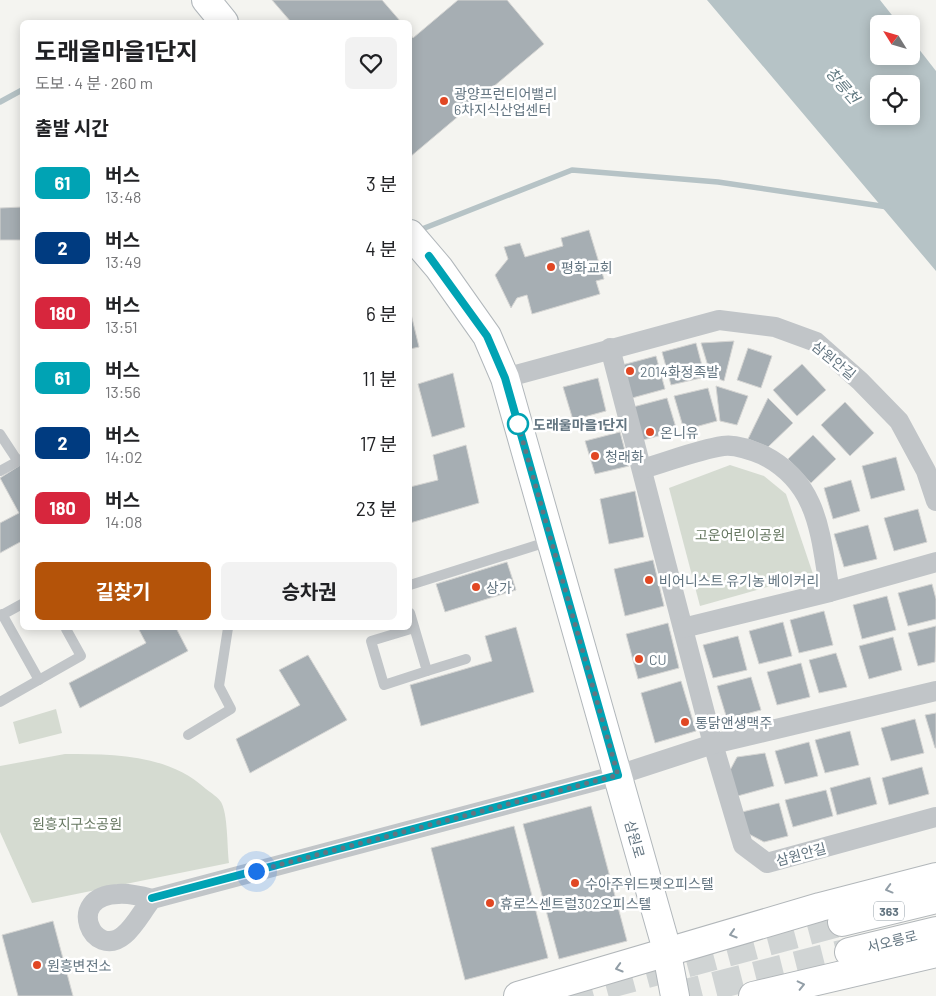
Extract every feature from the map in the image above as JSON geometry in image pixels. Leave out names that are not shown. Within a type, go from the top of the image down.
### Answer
[{"type":"main road","points":[[206,0],[222,20]]},
{"type":"main road","name":"삼원로","points":[[412,236],[429,256],[487,336],[505,378],[618,775],[675,993]]},
{"type":"main road","points":[[518,996],[936,877]]},
{"type":"main road","name":"363","points":[[842,922],[936,899]]},
{"type":"main road","name":"서오릉로","points":[[849,952],[936,931]]},
{"type":"main road","points":[[753,996],[936,953]]},
{"type":"street","name":"삼원안길","points":[[505,378],[719,320],[775,327],[816,342],[860,381],[899,421],[926,471],[936,501]]},
{"type":"street","name":"삼원안길","points":[[610,348],[713,744],[742,845],[767,863],[936,817]]},
{"type":"street","points":[[642,469],[724,446],[750,449],[775,462],[795,478],[815,510],[830,592]]},
{"type":"street","points":[[683,628],[830,592],[936,562]]},
{"type":"street","points":[[152,898],[618,775],[713,744],[936,690]]},
{"type":"lane","points":[[0,434],[20,459],[0,471]]},
{"type":"lane","points":[[412,584],[551,541]]},
{"type":"lane","points":[[20,605],[1,615],[38,680]]},
{"type":"lane","points":[[412,621],[427,670]]},
{"type":"lane","points":[[0,702],[81,656],[68,630]]},
{"type":"lane","points":[[188,734],[231,709],[218,686],[228,630]]},
{"type":"lane","points":[[407,630],[371,641],[384,685],[466,659]]},
{"type":"green space","name":"고운어린이공원","points":[[730,465],[764,476],[786,494],[813,574],[700,606],[669,488]]},
{"type":"green space","points":[[56,709],[62,733],[19,744],[13,722]]},
{"type":"green space","name":"원흥지구소공원","points":[[65,754],[139,758],[175,769],[191,777],[221,802],[226,822],[229,863],[32,903],[0,832],[0,766]]},
{"type":"water","name":"창릉천","points":[[707,0],[880,0],[892,15],[870,15],[870,65],[920,65],[920,51],[936,71],[936,271]]},
{"type":"building","points":[[272,0],[382,0],[399,20],[289,20]]},
{"type":"building","name":"광양프런티어밸리 6차지식산업센터","points":[[458,0],[507,0],[544,44],[412,155],[412,37],[413,38]]},
{"type":"building","points":[[20,207],[20,240],[0,240],[0,208]]},
{"type":"building","name":"평화교회","points":[[589,230],[604,279],[596,281],[600,294],[532,314],[527,295],[517,298],[511,308],[495,275],[508,259],[504,247],[520,243],[525,257],[563,246],[561,238]]},
{"type":"building","points":[[412,318],[419,347],[412,349]]},
{"type":"building","points":[[734,341],[724,381],[711,376],[701,343]]},
{"type":"building","points":[[696,343],[705,377],[671,385],[662,352]]},
{"type":"building","points":[[748,348],[772,356],[761,388],[737,380]]},
{"type":"building","points":[[656,356],[665,389],[632,398],[622,365]]},
{"type":"building","points":[[802,364],[826,390],[797,416],[773,390]]},
{"type":"building","points":[[453,373],[465,427],[432,437],[418,384]]},
{"type":"building","points":[[598,378],[606,411],[573,420],[563,387]]},
{"type":"building","points":[[716,386],[748,396],[737,425],[720,421]]},
{"type":"building","points":[[708,388],[717,421],[684,430],[674,396]]},
{"type":"building","points":[[667,398],[677,431],[643,440],[633,407]]},
{"type":"building","points":[[768,398],[793,423],[768,447],[748,439]]},
{"type":"building","points":[[845,402],[874,433],[850,456],[821,425]]},
{"type":"building","points":[[620,432],[629,466],[595,474],[585,441]]},
{"type":"building","points":[[813,435],[836,459],[811,483],[788,459]]},
{"type":"building","points":[[466,445],[479,503],[412,522],[412,486],[438,480],[433,455]]},
{"type":"building","points":[[896,457],[905,490],[871,499],[862,466]]},
{"type":"building","points":[[20,465],[20,542],[0,553],[0,523],[19,513],[0,478]]},
{"type":"building","points":[[851,480],[860,511],[833,519],[824,488]]},
{"type":"building","points":[[635,491],[644,537],[609,544],[600,499]]},
{"type":"building","points":[[918,509],[927,542],[894,551],[884,518]]},
{"type":"building","points":[[868,525],[877,559],[844,567],[834,534]]},
{"type":"building","points":[[653,560],[664,606],[625,616],[614,569]]},
{"type":"building","name":"상가","points":[[507,562],[516,590],[445,612],[436,584]]},
{"type":"building","points":[[932,584],[936,599],[936,619],[908,626],[898,593]]},
{"type":"building","points":[[887,596],[896,630],[862,639],[853,605]]},
{"type":"building","points":[[824,611],[833,645],[799,653],[790,620]]},
{"type":"building","points":[[783,622],[792,656],[759,664],[749,631]]},
{"type":"building","points":[[668,623],[679,668],[638,679],[626,634]]},
{"type":"building","points":[[936,626],[935,662],[918,666],[908,633]]},
{"type":"building","points":[[516,627],[534,692],[421,726],[410,685],[492,661],[485,636]]},
{"type":"building","points":[[139,630],[177,630],[188,651],[80,708],[69,683],[146,643]]},
{"type":"building","points":[[738,636],[747,670],[713,678],[703,645]]},
{"type":"building","points":[[893,637],[902,670],[869,679],[859,646]]},
{"type":"building","points":[[836,653],[847,687],[819,693],[809,660]]},
{"type":"building","points":[[308,655],[347,720],[250,773],[236,739],[300,705],[279,670]]},
{"type":"building","points":[[801,663],[810,697],[777,705],[767,672]]},
{"type":"building","points":[[751,677],[761,710],[727,719],[717,686]]},
{"type":"building","points":[[681,681],[696,731],[655,743],[641,693]]},
{"type":"building","points":[[936,713],[936,748],[935,748],[925,715]]},
{"type":"building","points":[[915,719],[924,753],[891,761],[881,728]]},
{"type":"building","points":[[850,731],[859,765],[825,773],[815,740]]},
{"type":"building","points":[[809,742],[818,776],[785,784],[775,751]]},
{"type":"building","points":[[765,753],[774,786],[734,797],[727,776],[737,757]]},
{"type":"building","points":[[922,767],[929,794],[889,805],[882,778]]},
{"type":"building","points":[[870,777],[877,804],[837,815],[830,788]]},
{"type":"building","points":[[826,790],[833,816],[793,827],[785,800]]},
{"type":"building","points":[[779,803],[788,836],[764,842],[747,833],[742,812]]},
{"type":"building","name":"수아주위드펫오피스텔","points":[[591,806],[627,941],[559,959],[523,824]]},
{"type":"building","name":"휴로스센트럴302오피스텔","points":[[514,826],[548,958],[465,980],[431,848]]},
{"type":"building","name":"원흥변전소","points":[[53,921],[73,996],[18,996],[2,935]]},
{"type":"waterway","points":[[0,102],[20,91]]},
{"type":"waterway","points":[[417,231],[572,170],[718,182],[888,207]]},
{"type":"tunnel","points":[[565,996],[842,922]]},
{"type":"tunnel","points":[[674,996],[849,952]]},
{"type":"bus line","name":"61","points":[[152,898],[618,775],[505,378],[487,336],[429,256]]},
{"type":"place","name":"광양프런티어밸리 6차지식산업센터","points":[[444,101]]},
{"type":"place","name":"평화교회","points":[[551,267]]},
{"type":"place","name":"2014화정족발","points":[[630,371]]},
{"type":"place","name":"도래울마을1단지","points":[[518,424]]},
{"type":"place","name":"온니유","points":[[650,432]]},
{"type":"place","name":"청래화","points":[[595,456]]},
{"type":"place","name":"비어니스트 유기농 베이커리","points":[[649,580]]},
{"type":"place","name":"상가","points":[[476,587]]},
{"type":"place","name":"CU","points":[[639,659]]},
{"type":"place","name":"통닭앤생맥주","points":[[685,722]]},
{"type":"place","name":"수아주위드펫오피스텔","points":[[575,883]]},
{"type":"place","name":"휴로스센트럴302오피스텔","points":[[490,903]]},
{"type":"place","name":"원흥변전소","points":[[37,965]]},
{"type":"route","points":[[256,871],[618,775],[518,424]]}]
